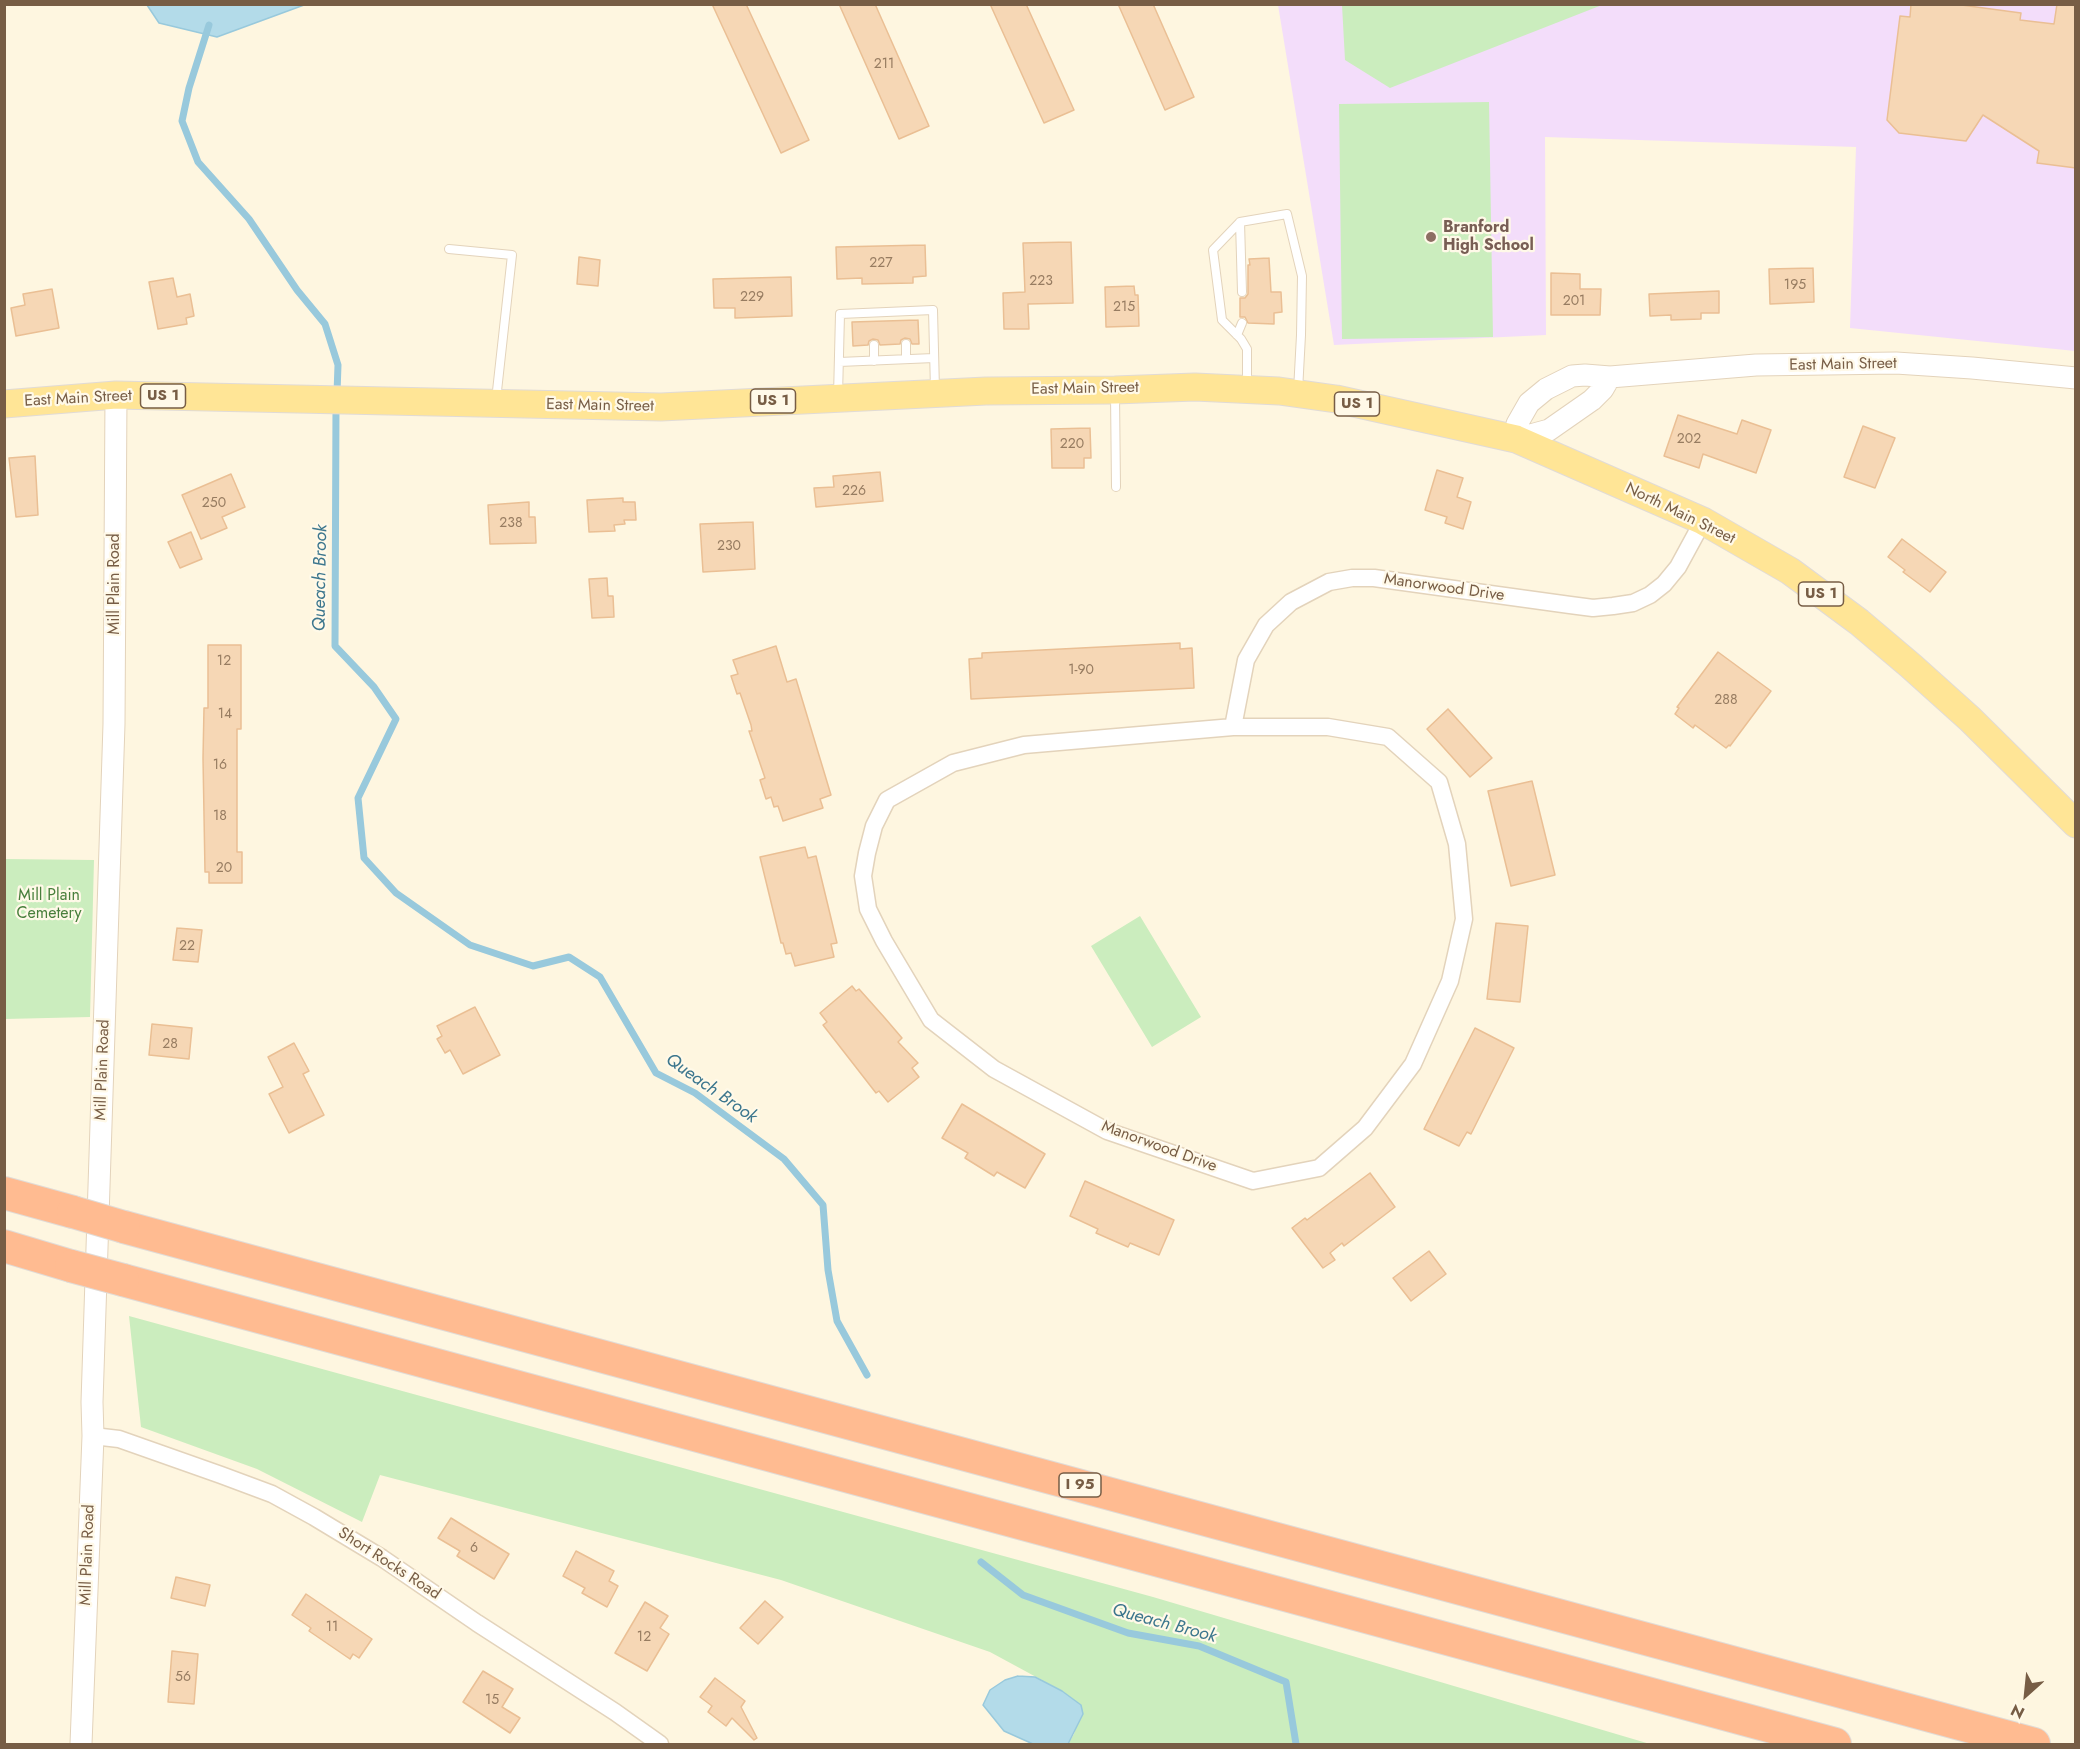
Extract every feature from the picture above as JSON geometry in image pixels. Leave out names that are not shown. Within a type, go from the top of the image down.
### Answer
[{"type":"highway","name":"I 95","points":[[4,1193],[2034,1744]]},
{"type":"highway","points":[[4,1246],[1835,1744]]},
{"type":"main road","name":"North Main Street","points":[[1195,387],[1336,399],[1516,439],[1702,521],[1790,571],[1859,622],[1970,719],[2076,824]]},
{"type":"main road","name":"East Main Street","points":[[4,404],[116,395],[661,407],[994,390],[1115,390],[1195,387]]},
{"type":"street","name":"East Main Street","points":[[1516,439],[1517,424],[1528,403],[1546,389],[1572,376],[1610,377],[1756,366],[1896,363],[2076,378]]},
{"type":"street","points":[[1516,439],[1534,436],[1548,430],[1592,400],[1603,389],[1610,377]]},
{"type":"street","name":"Mill Plain Road","points":[[81,1744],[93,1436],[92,1402],[114,724],[116,395]]},
{"type":"street","name":"Manorwood Drive","points":[[1233,727],[1246,660],[1266,625],[1291,602],[1329,582],[1352,578],[1374,578],[1593,608],[1613,606],[1641,599],[1664,584],[1678,567],[1702,521]]},
{"type":"street","name":"Manorwood Drive","points":[[1233,727],[1328,727],[1388,737],[1439,782],[1457,844],[1464,919],[1450,981],[1413,1064],[1365,1128],[1318,1168],[1253,1181],[1107,1131],[994,1069],[931,1020],[884,941],[868,909],[863,876],[874,826],[887,800],[953,763],[1024,745],[1233,727]]},
{"type":"street","name":"Short Rocks Road","points":[[93,1436],[119,1439],[272,1494],[382,1558],[660,1744]]},
{"type":"lane","points":[[1248,390],[1247,349],[1222,320],[1213,250],[1240,222],[1287,214],[1302,276],[1298,394]]},
{"type":"lane","points":[[1240,222],[1242,292]]},
{"type":"lane","points":[[449,249],[512,255],[495,403]]},
{"type":"lane","points":[[838,398],[840,314],[873,317],[905,311],[933,310],[935,393]]},
{"type":"lane","points":[[905,311],[905,321]]},
{"type":"lane","points":[[1237,335],[1242,323]]},
{"type":"lane","points":[[906,344],[906,359]]},
{"type":"lane","points":[[873,345],[874,361]]},
{"type":"lane","points":[[839,362],[934,358]]},
{"type":"lane","points":[[1115,390],[1116,487]]},
{"type":"shaded area","name":"Branford High School","points":[[1278,5],[2075,5],[2075,351],[1850,328],[1856,147],[1545,137],[1546,335],[1334,345]]},
{"type":"green space","points":[[1342,4],[1602,5],[1390,88],[1345,60]]},
{"type":"green space","points":[[1489,102],[1493,337],[1342,339],[1339,104]]},
{"type":"green space","name":"Mill Plain Cemetery","points":[[5,859],[94,860],[90,1017],[5,1019]]},
{"type":"green space","points":[[1140,916],[1201,1017],[1152,1047],[1091,946]]},
{"type":"green space","points":[[129,1316],[1153,1597],[1650,1744],[1068,1744],[1074,1734],[1081,1705],[1062,1691],[990,1652],[781,1580],[380,1475],[362,1522],[257,1469],[141,1427]]},
{"type":"water","points":[[147,5],[304,5],[217,37],[159,23]]},
{"type":"water","points":[[1018,1676],[1035,1677],[1062,1691],[1081,1705],[1083,1714],[1068,1744],[1033,1744],[1004,1731],[983,1705],[990,1690],[1005,1680]]},
{"type":"building","points":[[712,4],[746,4],[809,140],[781,153]]},
{"type":"building","points":[[839,4],[875,4],[929,126],[899,139]]},
{"type":"building","points":[[990,4],[1026,4],[1074,110],[1044,123]]},
{"type":"building","points":[[1118,4],[1153,4],[1194,97],[1165,110]]},
{"type":"building","points":[[1911,4],[1954,4],[2021,13],[2020,20],[2054,24],[2057,4],[2076,4],[2076,168],[2037,163],[2039,151],[1983,115],[1966,141],[1899,133],[1887,120],[1900,16],[1910,17]]},
{"type":"building","points":[[1071,242],[1073,303],[1028,304],[1029,329],[1004,329],[1003,293],[1025,292],[1023,243]]},
{"type":"building","points":[[925,245],[926,276],[913,277],[913,283],[862,284],[862,278],[837,279],[836,247]]},
{"type":"building","points":[[579,257],[600,260],[598,286],[577,284]]},
{"type":"building","points":[[1269,258],[1271,292],[1281,292],[1282,312],[1274,313],[1274,324],[1248,323],[1245,317],[1240,317],[1240,298],[1245,298],[1248,294],[1249,259]]},
{"type":"building","points":[[1813,268],[1814,302],[1770,304],[1769,269]]},
{"type":"building","points":[[1551,273],[1580,274],[1580,289],[1601,289],[1600,315],[1551,315]]},
{"type":"building","points":[[791,277],[792,316],[735,318],[735,308],[714,308],[713,279]]},
{"type":"building","points":[[173,278],[177,297],[190,294],[194,316],[186,318],[187,324],[158,329],[149,282]]},
{"type":"building","points":[[1134,286],[1135,295],[1138,295],[1139,326],[1106,327],[1105,287]]},
{"type":"building","points":[[52,289],[59,328],[16,336],[11,308],[25,305],[23,294]]},
{"type":"building","points":[[1719,291],[1719,313],[1701,313],[1701,319],[1671,320],[1671,315],[1650,316],[1649,294]]},
{"type":"building","points":[[918,320],[919,344],[912,344],[910,339],[905,338],[900,344],[880,345],[878,340],[873,339],[868,345],[853,346],[852,322]]},
{"type":"building","points":[[1678,415],[1737,434],[1742,420],[1771,430],[1756,473],[1703,454],[1699,468],[1664,456]]},
{"type":"building","points":[[1863,426],[1895,438],[1875,488],[1844,477]]},
{"type":"building","points":[[1090,428],[1091,458],[1084,458],[1084,468],[1052,468],[1051,429]]},
{"type":"building","points":[[35,456],[38,515],[16,517],[9,458]]},
{"type":"building","points":[[1437,470],[1463,478],[1457,497],[1471,502],[1463,529],[1445,523],[1447,517],[1425,510]]},
{"type":"building","points":[[880,472],[883,501],[816,507],[814,488],[834,487],[833,476]]},
{"type":"building","points":[[231,474],[245,507],[222,517],[227,528],[201,539],[182,495]]},
{"type":"building","points":[[623,498],[623,502],[635,502],[636,520],[624,520],[625,524],[614,525],[615,531],[589,532],[587,500]]},
{"type":"building","points":[[529,502],[529,517],[535,517],[536,543],[490,544],[488,505]]},
{"type":"building","points":[[753,522],[755,569],[703,572],[700,524]]},
{"type":"building","points":[[191,532],[202,559],[180,568],[168,542]]},
{"type":"building","points":[[1902,539],[1946,572],[1930,592],[1903,572],[1905,570],[1888,557]]},
{"type":"building","points":[[607,578],[608,596],[613,596],[614,617],[592,618],[589,579]]},
{"type":"building","points":[[1180,643],[1180,649],[1192,648],[1194,688],[971,699],[969,659],[982,658],[982,653]]},
{"type":"building","points":[[208,645],[241,645],[241,729],[237,729],[237,852],[242,852],[242,883],[209,883],[209,872],[205,872],[203,758],[204,708],[208,708]]},
{"type":"building","points":[[776,646],[787,682],[796,679],[831,795],[820,799],[823,808],[783,821],[778,806],[774,807],[771,797],[766,799],[760,780],[765,778],[749,731],[752,731],[751,725],[740,693],[737,694],[731,676],[738,674],[733,660]]},
{"type":"building","points":[[1718,652],[1771,691],[1730,746],[1726,748],[1695,725],[1693,728],[1675,714],[1679,708],[1677,707]]},
{"type":"building","points":[[1448,709],[1492,758],[1470,777],[1427,729]]},
{"type":"building","points":[[1532,781],[1555,875],[1511,886],[1488,791]]},
{"type":"building","points":[[805,847],[808,858],[816,856],[837,943],[831,944],[834,957],[795,966],[791,953],[786,954],[783,943],[781,943],[760,857]]},
{"type":"building","points":[[1496,923],[1528,926],[1520,1002],[1487,999]]},
{"type":"building","points":[[177,928],[202,930],[198,962],[173,960]]},
{"type":"building","points":[[852,986],[856,991],[859,989],[902,1038],[898,1042],[918,1063],[912,1068],[919,1077],[888,1102],[879,1091],[876,1093],[823,1025],[827,1022],[820,1013]]},
{"type":"building","points":[[475,1007],[500,1055],[463,1074],[450,1050],[445,1053],[437,1039],[442,1036],[437,1026]]},
{"type":"building","points":[[152,1024],[192,1028],[189,1059],[149,1055]]},
{"type":"building","points":[[1475,1028],[1514,1048],[1471,1134],[1467,1132],[1459,1146],[1424,1129]]},
{"type":"building","points":[[294,1043],[309,1071],[303,1074],[324,1115],[289,1133],[269,1094],[283,1087],[268,1057]]},
{"type":"building","points":[[962,1104],[1045,1154],[1025,1188],[997,1172],[994,1176],[965,1158],[968,1153],[942,1138]]},
{"type":"building","points":[[1370,1173],[1395,1207],[1344,1246],[1342,1243],[1330,1253],[1335,1260],[1323,1268],[1292,1228],[1305,1218],[1307,1220]]},
{"type":"building","points":[[1085,1181],[1174,1220],[1159,1255],[1130,1243],[1128,1247],[1096,1233],[1098,1229],[1070,1216]]},
{"type":"building","points":[[1429,1251],[1446,1274],[1411,1301],[1393,1278]]},
{"type":"building","points":[[451,1518],[509,1554],[494,1579],[457,1556],[460,1551],[438,1538]]},
{"type":"building","points":[[576,1551],[614,1571],[609,1581],[618,1586],[607,1607],[582,1593],[585,1588],[563,1576]]},
{"type":"building","points":[[176,1577],[210,1585],[205,1606],[171,1598]]},
{"type":"building","points":[[306,1594],[372,1639],[359,1658],[353,1654],[350,1659],[309,1631],[311,1628],[292,1615]]},
{"type":"building","points":[[765,1601],[783,1617],[758,1644],[740,1628]]},
{"type":"building","points":[[645,1602],[668,1616],[660,1628],[669,1634],[647,1671],[615,1653]]},
{"type":"building","points":[[172,1651],[198,1654],[194,1704],[168,1702]]},
{"type":"building","points":[[483,1671],[513,1689],[502,1707],[520,1718],[510,1733],[463,1702]]},
{"type":"building","points":[[715,1678],[745,1701],[741,1707],[757,1738],[754,1740],[732,1718],[726,1726],[708,1712],[712,1706],[700,1697]]},
{"type":"waterway","name":"Queach Brook","points":[[209,25],[189,88],[182,121],[198,162],[249,219],[297,290],[325,324],[338,365],[337,393]]},
{"type":"waterway","name":"Queach Brook","points":[[336,404],[335,646],[374,687],[396,719],[358,798],[364,858],[396,893],[470,945],[533,966],[569,957],[600,977],[656,1073],[695,1093],[784,1159],[823,1205],[828,1270],[837,1321],[867,1375]]},
{"type":"waterway","name":"Queach Brook","points":[[981,1562],[1023,1595],[1128,1633],[1199,1646],[1286,1682],[1296,1744]]},
{"type":"place","name":"Branford High School","points":[[1431,237]]}]
